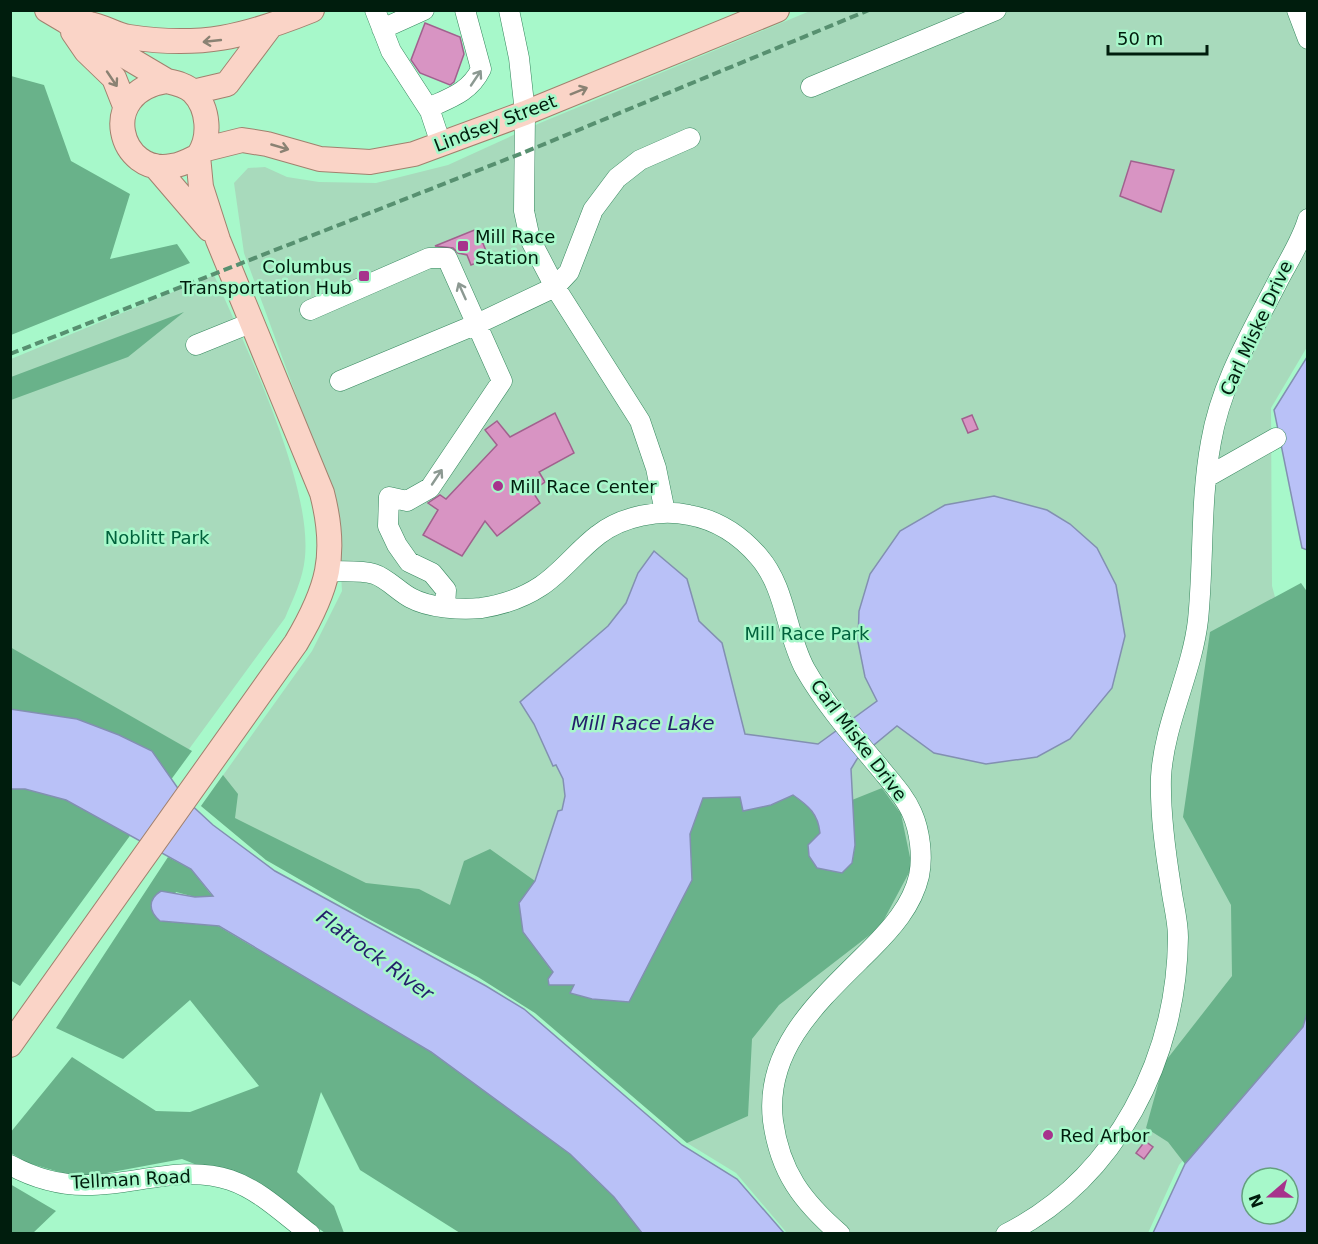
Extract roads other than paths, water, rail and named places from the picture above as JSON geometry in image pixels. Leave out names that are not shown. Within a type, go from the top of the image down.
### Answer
[{"type":"main road","points":[[57,16],[91,24],[122,36],[163,42],[214,42],[269,28],[312,10]]},
{"type":"main road","name":"Lindsey Street","points":[[200,153],[242,140],[267,144],[320,159],[370,162],[414,154],[525,113],[739,18],[777,10]]},
{"type":"main road","points":[[10,1045],[296,643],[317,604],[329,571],[330,532],[322,493],[219,240],[201,187],[200,153],[207,132],[205,111],[193,92],[181,84],[166,81],[57,16]]},
{"type":"main road","points":[[57,16],[86,51],[114,78],[125,106]]},
{"type":"main road","points":[[193,92],[227,84],[269,28]]},
{"type":"main road","points":[[166,81],[142,88],[125,106],[122,125],[126,144],[138,158],[156,166],[171,167],[200,153]]},
{"type":"main road","points":[[219,240],[212,184],[214,165],[221,155],[242,140]]},
{"type":"main road","points":[[156,166],[219,240]]},
{"type":"street","points":[[424,10],[379,20],[391,51],[428,108],[441,144]]},
{"type":"street","points":[[428,108],[462,93],[475,83],[481,69],[465,10]]},
{"type":"street","points":[[509,10],[519,58],[525,113],[524,211],[530,238],[555,287],[640,421],[656,468],[665,512]]},
{"type":"street","points":[[811,87],[996,10]]},
{"type":"street","points":[[1297,10],[1308,39]]},
{"type":"street","points":[[340,381],[477,324],[555,287],[569,272],[593,210],[617,178],[640,160],[690,138]]},
{"type":"street","name":"Carl Miske Drive","points":[[1006,1233],[1064,1196],[1103,1156],[1134,1111],[1162,1047],[1175,987],[1178,934],[1161,815],[1161,774],[1167,738],[1187,672],[1197,620],[1201,526],[1211,442],[1224,392],[1238,357],[1308,219]]},
{"type":"street","points":[[310,310],[429,258],[447,258],[502,381],[430,489],[407,501],[389,497],[388,526],[409,562],[432,573],[446,590],[445,607]]},
{"type":"street","points":[[196,345],[253,322]]},
{"type":"street","points":[[1207,477],[1276,438]]},
{"type":"street","name":"Carl Miske Drive","points":[[329,571],[374,574],[414,600],[445,607],[478,608],[510,602],[541,586],[600,533],[632,518],[665,512],[690,515],[714,522],[739,537],[761,559],[777,586],[790,633],[806,669],[839,718],[899,791],[914,815],[921,850],[919,876],[911,899],[891,929],[809,1011],[789,1039],[776,1077],[772,1109],[777,1145],[790,1179],[812,1210],[840,1233]]},
{"type":"street","name":"Tellman Road","points":[[10,1165],[32,1176],[86,1186],[175,1174],[209,1175],[230,1180],[248,1188],[310,1233]]},
{"type":"water","points":[[1307,357],[1307,550],[1302,548],[1274,410]]},
{"type":"water","name":"Mill Race Lake","points":[[994,496],[1047,510],[1070,524],[1097,548],[1116,585],[1125,636],[1112,688],[1070,739],[1037,757],[986,764],[934,753],[897,726],[857,759],[851,769],[855,845],[852,863],[842,873],[817,868],[809,856],[808,845],[820,833],[819,826],[812,811],[793,795],[771,805],[743,811],[740,797],[703,798],[690,834],[692,880],[629,1002],[592,999],[570,993],[574,985],[549,985],[548,979],[553,972],[523,932],[519,903],[535,881],[558,811],[562,810],[565,796],[563,779],[556,765],[553,766],[534,724],[520,702],[608,626],[626,603],[638,573],[654,551],[687,579],[699,621],[722,643],[745,734],[818,744],[877,701],[865,677],[858,642],[859,611],[870,574],[900,531],[945,505]]},
{"type":"water","name":"Flatrock River","points":[[10,709],[77,719],[152,751],[186,800],[213,825],[275,871],[524,1009],[682,1145],[737,1179],[784,1233],[642,1233],[614,1197],[570,1154],[431,1052],[219,926],[160,921],[153,913],[151,905],[161,891],[195,897],[213,896],[191,869],[66,800],[25,789],[11,789]]},
{"type":"water","points":[[1307,1013],[1307,1233],[1153,1233],[1185,1164],[1303,1027]]},
{"type":"railway","points":[[10,354],[525,152],[869,10]]},
{"type":"place","name":"Mill Race Station","points":[[463,246]]},
{"type":"place","name":"Columbus Transportation Hub","points":[[364,276]]},
{"type":"place","name":"Mill Race Center","points":[[498,486]]},
{"type":"place","name":"Red Arbor","points":[[1048,1135]]},
{"type":"park label","name":"Noblitt Park","points":[[157,537]]},
{"type":"park label","name":"Mill Race Park","points":[[807,633]]}]
